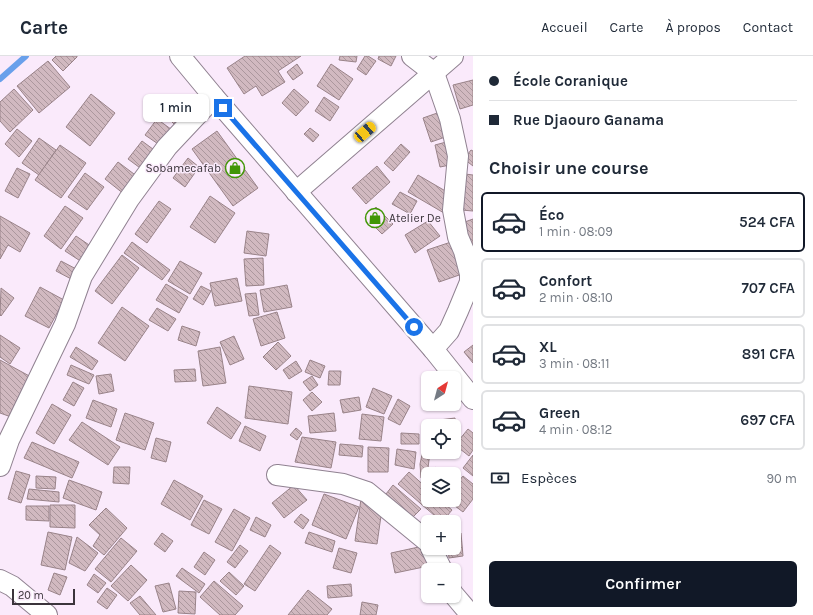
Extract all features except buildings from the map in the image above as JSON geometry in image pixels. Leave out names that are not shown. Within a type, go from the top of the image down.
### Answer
[{"type":"street","points":[[180,56],[433,349],[473,399]]},
{"type":"street","points":[[412,56],[434,73],[450,119],[458,156],[453,210],[458,237],[464,251],[470,274],[470,282],[449,331],[433,349]]},
{"type":"street","points":[[296,192],[454,56]]},
{"type":"street","points":[[0,466],[9,440],[65,324],[82,276],[129,199],[167,147],[214,97]]},
{"type":"street","points":[[277,475],[343,484],[368,492],[421,536]]},
{"type":"street","points":[[0,580],[12,586],[47,615]]},
{"type":"street","points":[[461,603],[471,615]]},
{"type":"waterway","points":[[0,79],[26,56]]},
{"type":"place","name":"Sobamecafab","points":[[235,168]]},
{"type":"place","name":"Atelier De","points":[[375,218]]},
{"type":"route","points":[[223,108],[414,327]]}]
